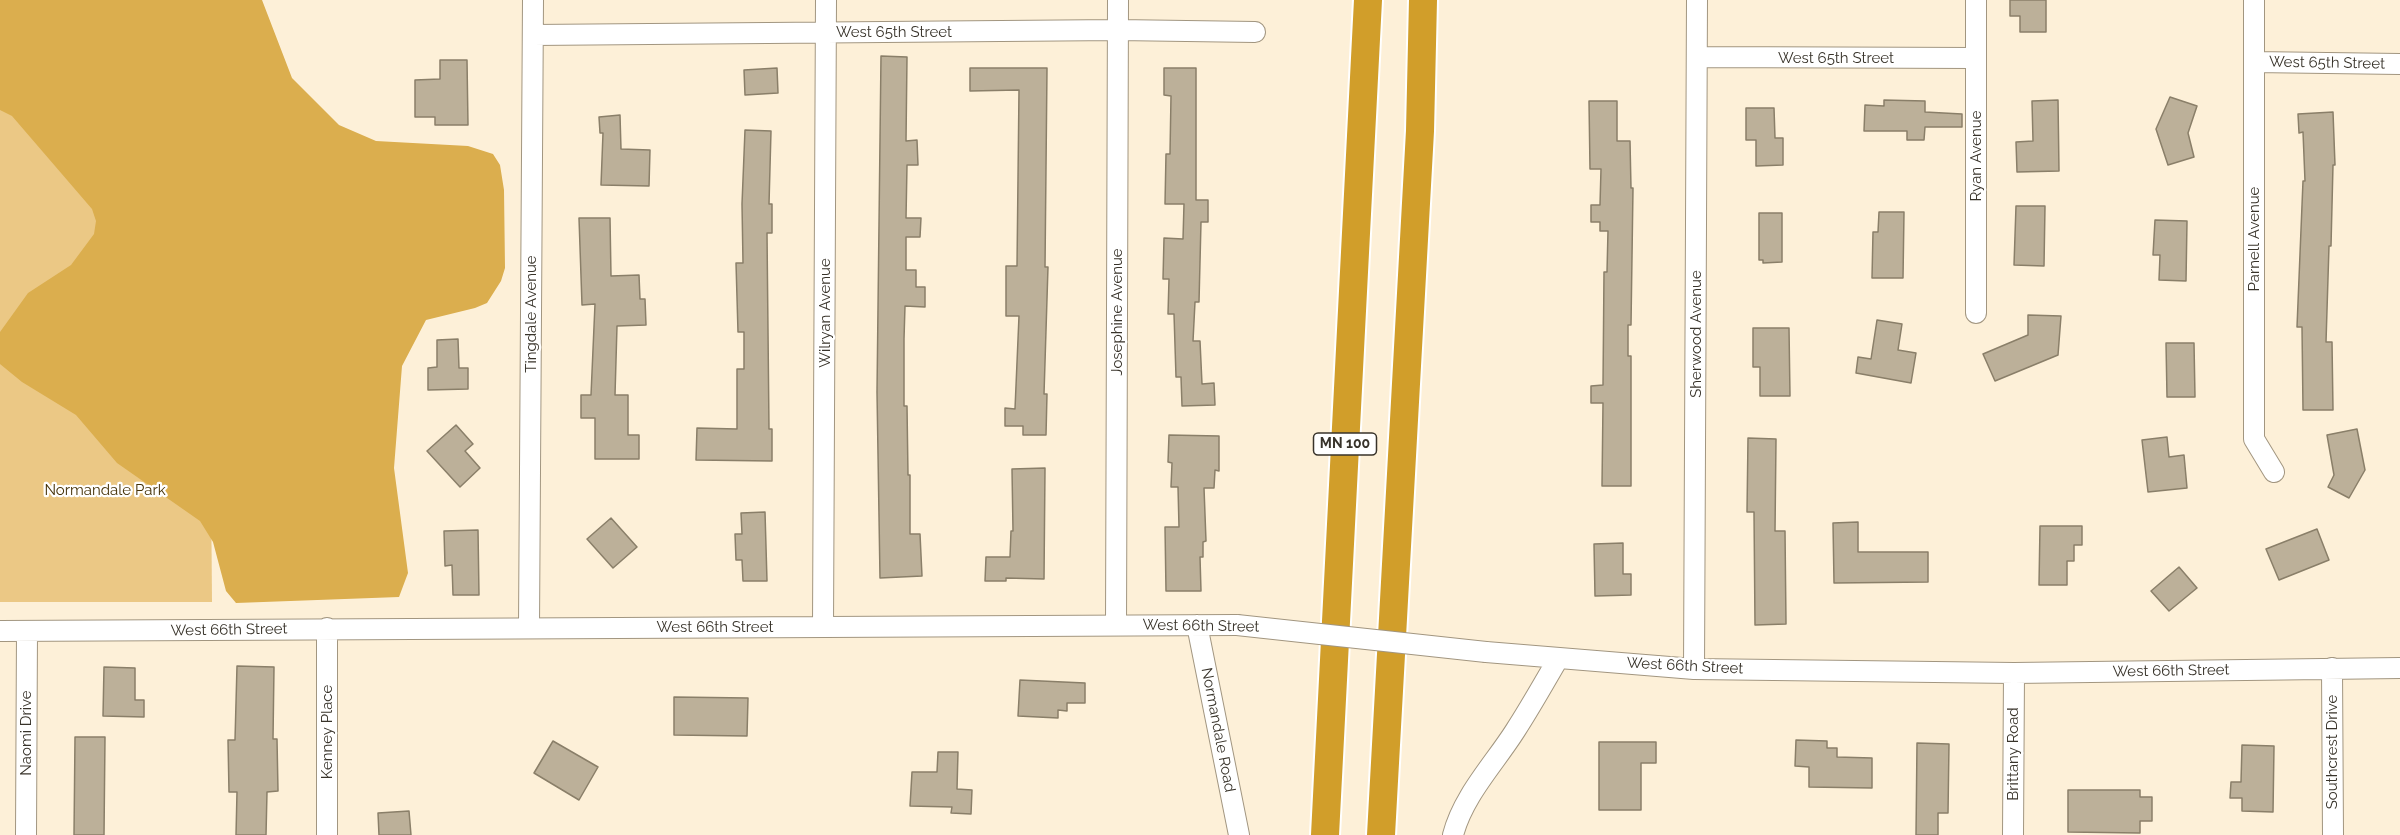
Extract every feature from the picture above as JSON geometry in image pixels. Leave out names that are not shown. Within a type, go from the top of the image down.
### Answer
[{"type":"highway","name":"MN 100","points":[[1325,835],[1368,0]]},
{"type":"highway","points":[[1381,835],[1420,131],[1423,0]]},
{"type":"highway","points":[[1420,131],[1438,0]]},
{"type":"street","name":"Tingdale Avenue","points":[[529,627],[533,0]]},
{"type":"street","name":"Wilryan Avenue","points":[[823,626],[826,0]]},
{"type":"street","name":"Josephine Avenue","points":[[1116,625],[1118,0]]},
{"type":"street","name":"Sherwood Avenue","points":[[1694,669],[1697,0]]},
{"type":"street","name":"Ryan Avenue","points":[[1976,0],[1976,312]]},
{"type":"street","name":"Parnell Avenue","points":[[2254,0],[2253,439],[2274,472]]},
{"type":"street","name":"West 65th Street","points":[[533,34],[1118,30],[1255,32]]},
{"type":"street","name":"West 65th Street","points":[[1697,57],[1975,58]]},
{"type":"street","name":"West 65th Street","points":[[2253,62],[2400,64]]},
{"type":"street","name":"Normandale Road","points":[[1197,625],[1239,835]]},
{"type":"street","name":"West 66th Street","points":[[0,631],[1237,625],[1558,659],[1694,669],[2013,673],[2400,668]]},
{"type":"street","name":"Kenney Place","points":[[327,628],[327,835]]},
{"type":"street","name":"Naomi Drive","points":[[26,835],[27,631]]},
{"type":"street","points":[[1453,835],[1474,790],[1515,732],[1558,659]]},
{"type":"street","name":"Southcrest Drive","points":[[2332,668],[2333,835]]},
{"type":"street","name":"Brittany Road","points":[[2013,673],[2013,835]]},
{"type":"green space","name":"Normandale Park","points":[[0,0],[207,0],[212,602],[0,602]]},
{"type":"shaded area","points":[[0,0],[262,0],[292,78],[339,125],[376,141],[468,146],[493,154],[500,165],[504,190],[505,268],[501,281],[487,303],[426,320],[402,366],[394,468],[408,573],[399,597],[236,603],[226,591],[213,542],[200,521],[117,463],[76,415],[22,382],[0,364],[0,332],[28,293],[71,265],[94,234],[96,221],[92,209],[12,116],[0,110]]},
{"type":"building","points":[[2010,0],[2046,0],[2046,32],[2020,32],[2020,16],[2010,16]]},
{"type":"building","points":[[881,56],[907,57],[906,141],[917,140],[918,165],[907,165],[906,218],[921,218],[920,237],[906,237],[906,270],[916,270],[916,287],[925,287],[925,307],[905,306],[904,339],[904,406],[907,406],[910,534],[920,534],[922,576],[880,578],[877,392]]},
{"type":"building","points":[[440,60],[467,60],[468,125],[435,125],[435,117],[415,117],[415,80],[440,79]]},
{"type":"building","points":[[777,68],[778,93],[745,95],[744,70]]},
{"type":"building","points":[[970,68],[1047,68],[1045,267],[1048,267],[1044,394],[1047,394],[1046,435],[1023,435],[1023,426],[1005,426],[1005,408],[1015,409],[1019,316],[1006,316],[1006,266],[1017,266],[1019,90],[970,91]]},
{"type":"building","points":[[1164,68],[1196,68],[1196,200],[1208,200],[1208,222],[1201,222],[1199,302],[1195,302],[1193,341],[1200,341],[1202,384],[1214,383],[1215,405],[1182,406],[1181,377],[1176,377],[1174,314],[1168,314],[1169,279],[1163,279],[1164,238],[1183,239],[1184,204],[1165,204],[1166,154],[1170,154],[1171,96],[1164,95]]},
{"type":"building","points":[[2170,97],[2197,106],[2188,133],[2194,157],[2168,165],[2156,129]]},
{"type":"building","points":[[1884,100],[1925,101],[1925,112],[1962,114],[1962,127],[1925,127],[1924,140],[1907,140],[1907,131],[1864,131],[1865,105],[1884,106]]},
{"type":"building","points":[[2058,100],[2059,171],[2017,172],[2016,142],[2033,141],[2032,101]]},
{"type":"building","points":[[1589,101],[1617,101],[1617,141],[1630,141],[1631,188],[1633,188],[1631,325],[1628,325],[1628,356],[1631,356],[1631,486],[1602,486],[1603,403],[1591,403],[1591,386],[1603,385],[1604,272],[1607,272],[1608,231],[1600,231],[1600,222],[1591,222],[1591,205],[1600,205],[1601,169],[1590,169]]},
{"type":"building","points":[[1746,108],[1774,108],[1775,138],[1783,138],[1783,165],[1756,166],[1756,140],[1746,140]]},
{"type":"building","points":[[2333,112],[2335,165],[2333,165],[2326,342],[2332,342],[2333,410],[2303,410],[2302,327],[2297,327],[2303,181],[2305,181],[2303,132],[2299,133],[2298,114]]},
{"type":"building","points":[[620,115],[621,149],[650,150],[649,186],[601,185],[603,133],[600,133],[599,117]]},
{"type":"building","points":[[745,130],[771,131],[769,204],[772,204],[772,233],[767,233],[769,429],[772,429],[772,461],[696,460],[697,428],[737,429],[737,369],[744,369],[744,332],[738,332],[736,263],[743,263],[742,204]]},
{"type":"building","points":[[2016,206],[2045,206],[2044,266],[2014,265]]},
{"type":"building","points":[[1879,212],[1904,212],[1903,278],[1872,278],[1873,232],[1878,232]]},
{"type":"building","points":[[1759,213],[1782,213],[1782,262],[1763,263],[1763,260],[1759,260]]},
{"type":"building","points":[[579,218],[610,218],[611,276],[639,275],[640,299],[645,299],[646,325],[617,326],[615,395],[628,395],[628,435],[639,435],[639,459],[595,459],[595,418],[581,418],[581,395],[591,395],[595,304],[582,305]]},
{"type":"building","points":[[2155,220],[2187,221],[2186,281],[2159,280],[2160,255],[2153,255]]},
{"type":"building","points":[[2028,315],[2061,316],[2058,355],[1995,381],[1983,354],[2028,335]]},
{"type":"building","points":[[1877,320],[1902,324],[1898,350],[1916,353],[1911,383],[1856,373],[1858,357],[1871,359]]},
{"type":"building","points":[[1753,328],[1789,328],[1790,396],[1760,396],[1760,367],[1753,367]]},
{"type":"building","points":[[458,339],[459,368],[468,368],[468,389],[428,390],[428,368],[437,367],[437,340]]},
{"type":"building","points":[[2166,343],[2194,343],[2195,397],[2167,397]]},
{"type":"building","points":[[456,425],[473,444],[465,451],[480,468],[460,487],[427,451]]},
{"type":"building","points":[[2357,429],[2365,470],[2349,498],[2328,487],[2334,475],[2327,435]]},
{"type":"building","points":[[1169,435],[1219,436],[1219,471],[1215,470],[1214,488],[1204,488],[1206,541],[1203,542],[1203,557],[1200,557],[1201,591],[1166,591],[1165,527],[1179,527],[1178,487],[1171,487],[1172,463],[1168,462]]},
{"type":"building","points":[[2167,437],[2169,457],[2184,455],[2187,488],[2148,492],[2142,440]]},
{"type":"building","points":[[1748,438],[1776,439],[1775,531],[1785,531],[1786,624],[1755,625],[1754,512],[1747,512]]},
{"type":"building","points":[[1045,468],[1044,579],[1006,578],[1006,581],[985,581],[986,557],[1010,557],[1011,531],[1013,531],[1012,469]]},
{"type":"building","points":[[765,512],[767,581],[743,581],[742,560],[736,560],[735,534],[742,534],[741,513]]},
{"type":"building","points":[[611,518],[637,547],[613,568],[587,539]]},
{"type":"building","points":[[1858,522],[1858,552],[1928,552],[1928,582],[1834,583],[1833,523]]},
{"type":"building","points":[[2040,526],[2082,526],[2082,545],[2074,545],[2074,561],[2067,561],[2067,585],[2039,585]]},
{"type":"building","points":[[2317,529],[2329,560],[2279,580],[2266,549]]},
{"type":"building","points":[[478,530],[479,595],[453,595],[452,565],[445,566],[444,531]]},
{"type":"building","points":[[1623,543],[1623,574],[1631,574],[1631,595],[1595,596],[1594,544]]},
{"type":"building","points":[[2179,567],[2197,588],[2169,611],[2151,591]]},
{"type":"building","points":[[237,666],[274,667],[273,739],[277,739],[278,791],[267,792],[266,835],[236,835],[237,792],[229,792],[228,740],[235,740]]},
{"type":"building","points":[[104,667],[135,668],[135,700],[144,700],[144,717],[103,716]]},
{"type":"building","points":[[1020,680],[1085,683],[1085,703],[1067,703],[1067,711],[1058,710],[1058,718],[1018,716]]},
{"type":"building","points":[[674,697],[748,698],[747,736],[674,735]]},
{"type":"building","points":[[75,737],[105,737],[104,835],[74,835]]},
{"type":"building","points":[[1796,740],[1827,741],[1827,748],[1837,748],[1837,757],[1872,758],[1872,788],[1809,787],[1809,767],[1795,766]]},
{"type":"building","points":[[553,741],[598,767],[579,800],[534,773]]},
{"type":"building","points":[[1599,742],[1656,742],[1656,763],[1641,763],[1641,810],[1599,810]]},
{"type":"building","points":[[1917,743],[1949,744],[1948,813],[1938,813],[1938,835],[1916,835]]},
{"type":"building","points":[[2242,745],[2274,746],[2273,812],[2242,811],[2242,798],[2230,798],[2231,782],[2241,782]]},
{"type":"building","points":[[938,752],[958,752],[957,789],[972,790],[971,814],[951,813],[952,807],[910,806],[912,772],[937,772]]},
{"type":"building","points":[[2068,790],[2140,790],[2140,797],[2152,797],[2152,821],[2140,821],[2140,833],[2068,832]]},
{"type":"building","points":[[409,811],[411,835],[379,835],[378,813]]}]
